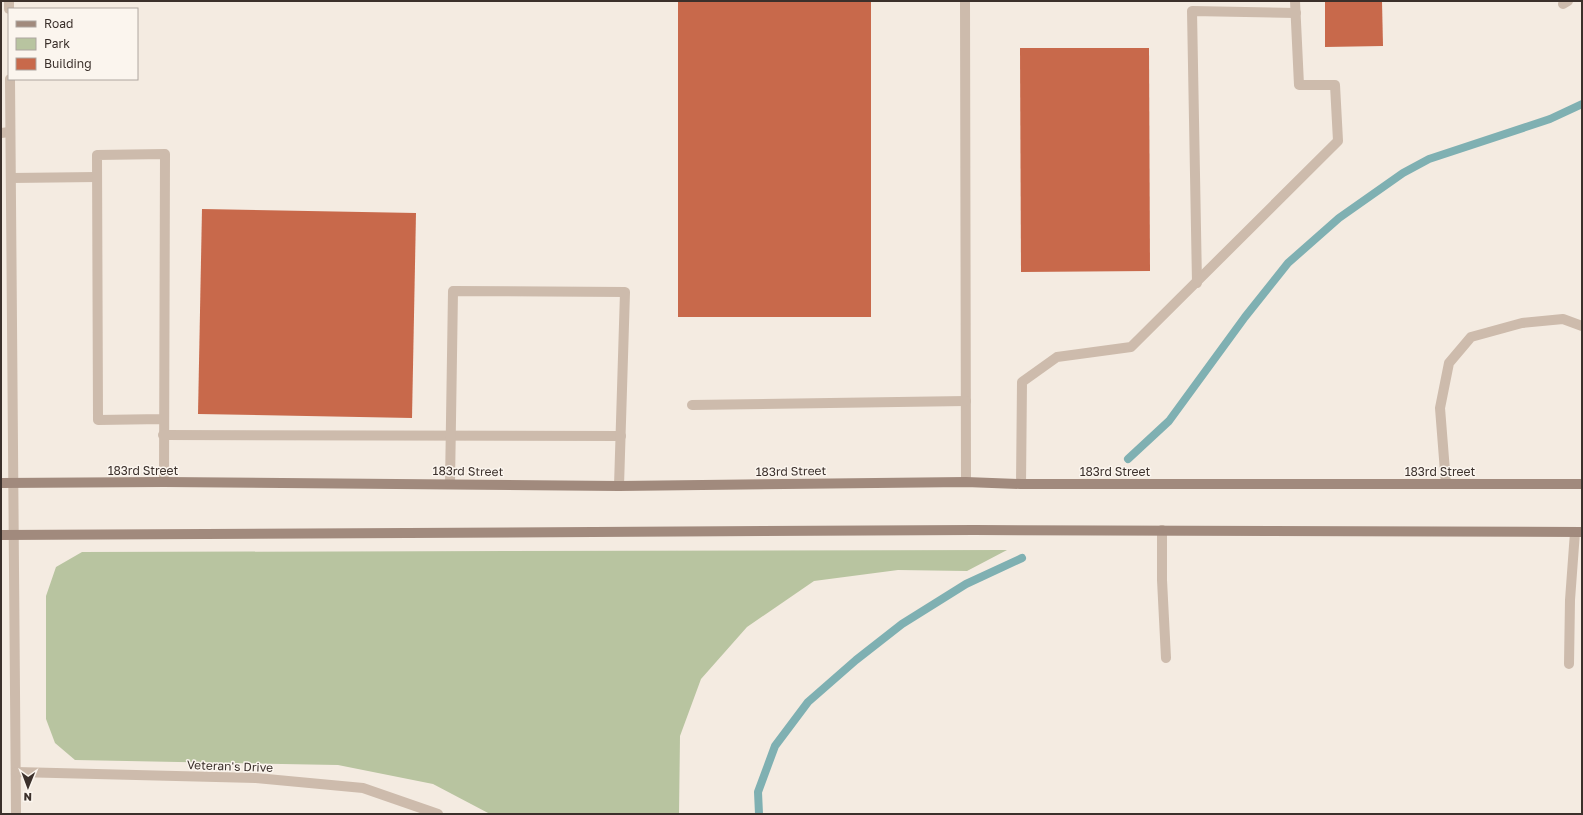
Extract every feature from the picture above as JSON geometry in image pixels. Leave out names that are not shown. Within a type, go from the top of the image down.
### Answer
[{"type":"street","points":[[965,1],[966,482]]},
{"type":"street","points":[[1021,484],[1022,382],[1057,357],[1131,348],[1338,141],[1335,84],[1299,85],[1295,1]]},
{"type":"street","points":[[1197,283],[1192,11],[1296,13]]},
{"type":"street","points":[[10,80],[6,132],[11,178],[16,814]]},
{"type":"street","points":[[163,419],[98,420],[97,154],[165,154],[164,482]]},
{"type":"street","points":[[11,178],[97,177]]},
{"type":"street","points":[[450,484],[453,292],[625,292],[620,486]]},
{"type":"street","points":[[1446,484],[1440,408],[1449,363],[1471,337],[1529,322],[1563,319],[1582,326]]},
{"type":"street","points":[[692,405],[966,401]]},
{"type":"street","points":[[163,435],[450,434],[621,436]]},
{"type":"street","name":"183rd Street","points":[[1,483],[164,482],[620,486],[966,482],[1021,484],[1582,484]]},
{"type":"street","points":[[1162,530],[1166,658]]},
{"type":"street","points":[[1,534],[1162,530],[1578,532],[1570,600],[1569,664]]},
{"type":"street","name":"Veteran's Drive","points":[[16,772],[256,778],[363,788],[438,814]]},
{"type":"green space","points":[[1007,550],[967,571],[898,570],[814,581],[747,627],[701,679],[680,736],[679,814],[490,814],[433,784],[338,765],[75,760],[55,743],[46,719],[46,596],[56,567],[82,552]]},
{"type":"building","points":[[678,1],[871,1],[871,317],[678,317]]},
{"type":"building","points":[[1325,1],[1382,1],[1383,46],[1325,47]]},
{"type":"building","points":[[1020,48],[1149,48],[1150,271],[1021,272]]},
{"type":"building","points":[[202,209],[416,213],[412,418],[198,414]]},
{"type":"waterway","points":[[1128,459],[1169,421],[1245,317],[1288,263],[1339,218],[1403,173],[1429,159],[1550,119],[1582,104]]},
{"type":"waterway","points":[[759,814],[758,792],[775,746],[808,702],[856,660],[902,624],[966,584],[1022,558]]}]
